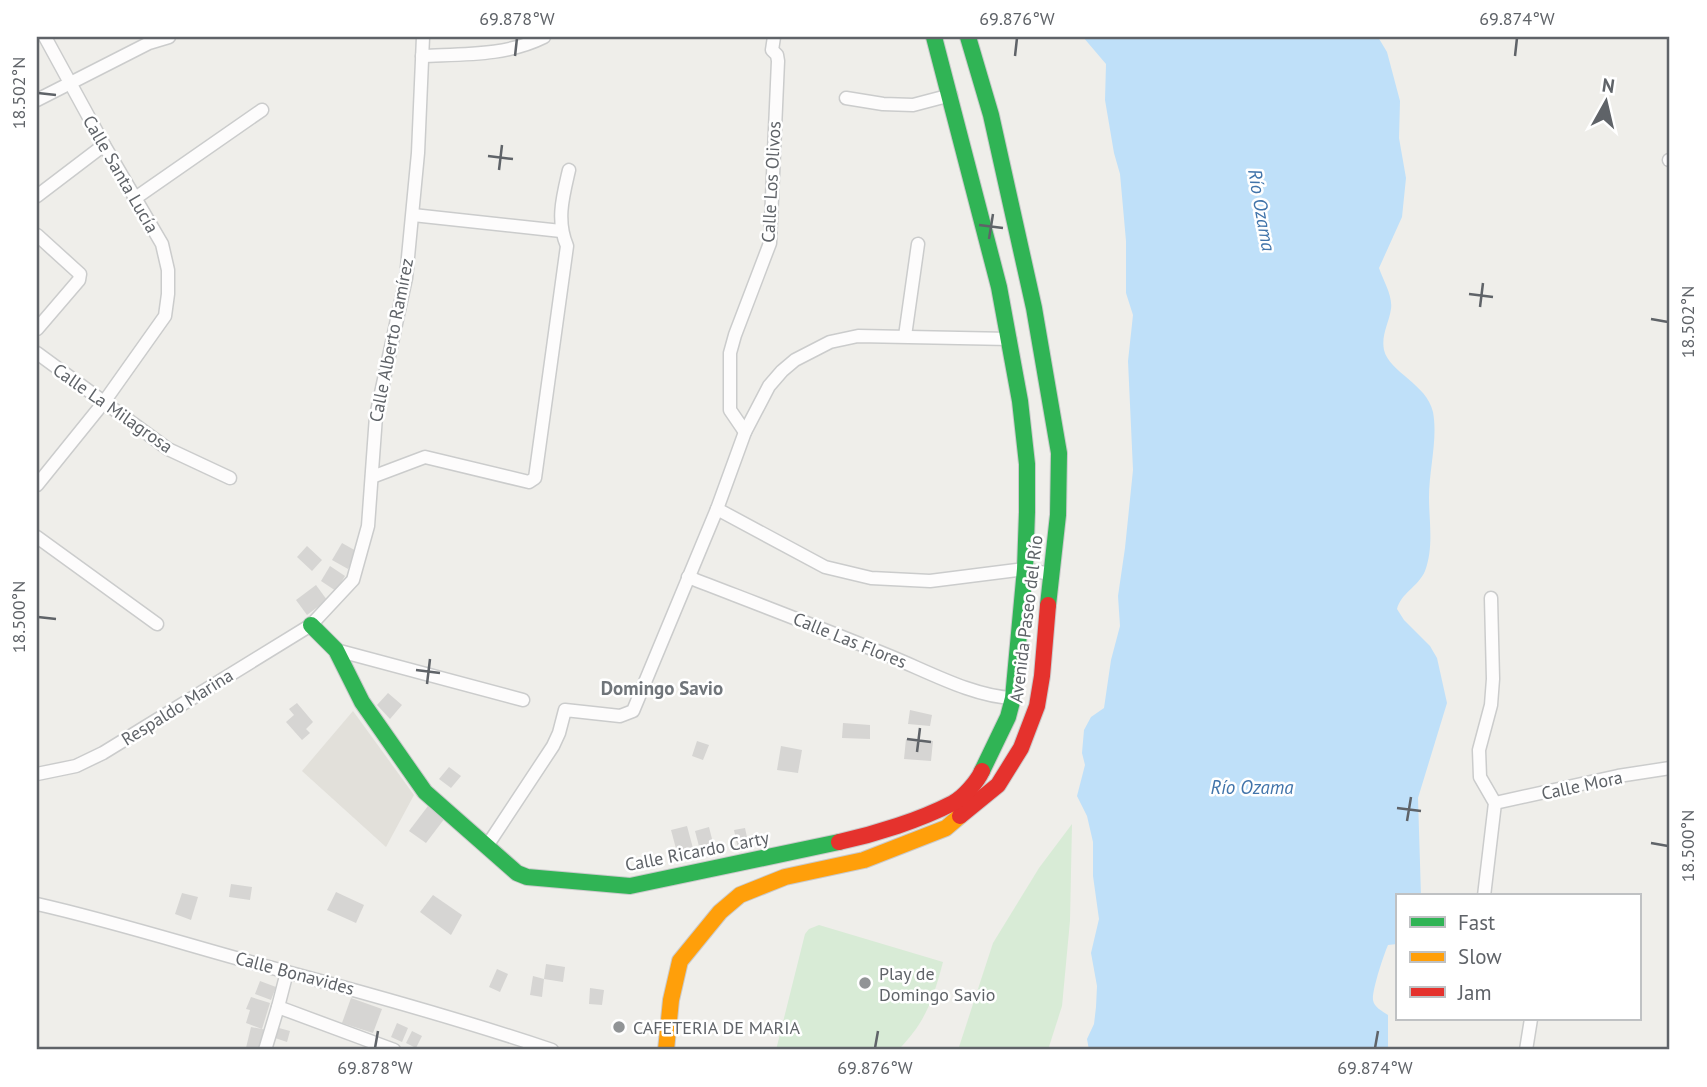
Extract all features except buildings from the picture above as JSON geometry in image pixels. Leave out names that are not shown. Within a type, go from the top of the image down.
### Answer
[{"type":"street","name":"Calle Santa Lucía","points":[[37,485],[104,402],[165,316],[168,270],[162,244],[134,199],[45,37]]},
{"type":"street","points":[[37,100],[148,40],[169,37]]},
{"type":"street","name":"Calle Alberto Ramírez","points":[[311,625],[353,580],[368,526],[376,416],[406,278],[418,153],[424,37]]},
{"type":"street","points":[[422,56],[499,52],[525,46],[544,37]]},
{"type":"street","name":"Avenida Paseo del Río","points":[[934,37],[999,287],[1010,339],[1027,464],[1025,569],[1013,698]]},
{"type":"street","name":"Avenida Paseo del Río","points":[[666,1050],[671,1000],[680,961],[720,912],[740,895],[785,877],[864,860],[946,828],[998,785],[1021,748],[1037,706],[1058,515],[1059,453],[1034,308],[991,115],[968,37]]},
{"type":"street","name":"Calle Los Olivos","points":[[745,432],[730,410],[730,353],[770,243],[778,61],[773,43]]},
{"type":"street","points":[[846,98],[883,104],[913,105],[951,95]]},
{"type":"street","points":[[134,199],[262,110]]},
{"type":"street","points":[[37,196],[104,145]]},
{"type":"street","points":[[372,477],[425,457],[529,482],[535,478],[568,246],[561,231],[561,209],[569,170]]},
{"type":"street","points":[[412,215],[561,231]]},
{"type":"street","points":[[37,235],[80,274],[79,280],[37,328]]},
{"type":"street","points":[[905,336],[918,244]]},
{"type":"street","points":[[486,846],[553,746],[565,709],[620,716],[633,711],[717,509],[745,432],[769,386],[782,371],[795,360],[830,342],[858,335],[1010,339]]},
{"type":"street","name":"Calle La Milagrosa","points":[[37,353],[168,449],[230,478]]},
{"type":"street","points":[[717,509],[825,566],[871,578],[930,581],[1025,569],[1050,574]]},
{"type":"street","points":[[37,537],[157,624]]},
{"type":"street","name":"Calle Las Flores","points":[[688,578],[827,630],[964,686],[996,697],[1013,698]]},
{"type":"street","points":[[1484,894],[1494,803],[1480,777],[1479,750],[1491,705],[1491,598]]},
{"type":"street","name":"Calle Ricardo Carty","points":[[311,625],[336,650],[362,702],[425,792],[517,873],[527,877],[630,886],[873,835],[956,802],[979,778],[1008,717],[1013,698]]},
{"type":"street","name":"Respaldo Marina","points":[[37,774],[76,766],[103,753],[311,625]]},
{"type":"street","points":[[336,650],[523,700]]},
{"type":"street","name":"Calle Mora","points":[[1494,803],[1618,776],[1670,768]]},
{"type":"street","name":"Calle Bonavides","points":[[37,904],[107,920],[352,988],[454,1017],[552,1050]]},
{"type":"street","points":[[265,1050],[287,972]]},
{"type":"street","points":[[278,1007],[394,1050]]},
{"type":"street","points":[[1526,1050],[1531,1020]]},
{"type":"shaded area","points":[[353,711],[414,795],[386,847],[302,771]]},
{"type":"green space","points":[[1072,824],[1070,921],[1062,1006],[1048,1050],[958,1050],[993,943],[1039,868]]},
{"type":"green space","name":"Play de Domingo Savio","points":[[819,925],[943,962],[922,1020],[898,1050],[776,1050],[805,934]]},
{"type":"water","name":"Río Ozama","points":[[1083,37],[1378,37],[1387,52],[1400,101],[1399,138],[1406,178],[1402,217],[1379,268],[1391,304],[1384,350],[1393,365],[1424,394],[1433,412],[1434,422],[1429,487],[1428,562],[1422,577],[1402,599],[1397,609],[1430,646],[1437,658],[1447,703],[1418,798],[1421,894],[1396,894],[1396,944],[1388,945],[1373,995],[1375,1005],[1388,1015],[1388,1050],[1089,1050],[1087,1039],[1094,1024],[1097,986],[1091,953],[1099,919],[1093,876],[1093,842],[1087,816],[1077,796],[1085,765],[1082,753],[1084,730],[1091,717],[1104,708],[1111,660],[1120,626],[1118,596],[1133,470],[1128,361],[1133,315],[1126,293],[1126,241],[1120,174],[1105,100],[1106,64]]},
{"type":"traffic: fast","points":[[934,37],[999,287],[1020,401],[1027,464],[1025,569],[1013,698],[1008,717],[982,771]]},
{"type":"traffic: fast","points":[[968,37],[991,115],[1034,308],[1059,453],[1058,515],[1048,605]]},
{"type":"traffic: fast","points":[[311,625],[336,650],[362,702],[425,792],[517,873],[527,877],[630,886],[839,842]]},
{"type":"traffic: slow","points":[[666,1050],[671,1000],[680,961],[720,912],[740,895],[785,877],[864,860],[946,828],[960,816]]},
{"type":"traffic: jam","points":[[960,816],[998,785],[1021,748],[1037,706],[1048,605]]},
{"type":"traffic: jam","points":[[839,842],[898,826],[953,803],[970,789],[982,771]]},
{"type":"place","name":"Play de Domingo Savio","points":[[865,983]]},
{"type":"place","name":"CAFETERIA DE MARIA","points":[[619,1027]]},
{"type":"district","name":"Domingo Savio","points":[[662,688]]}]
